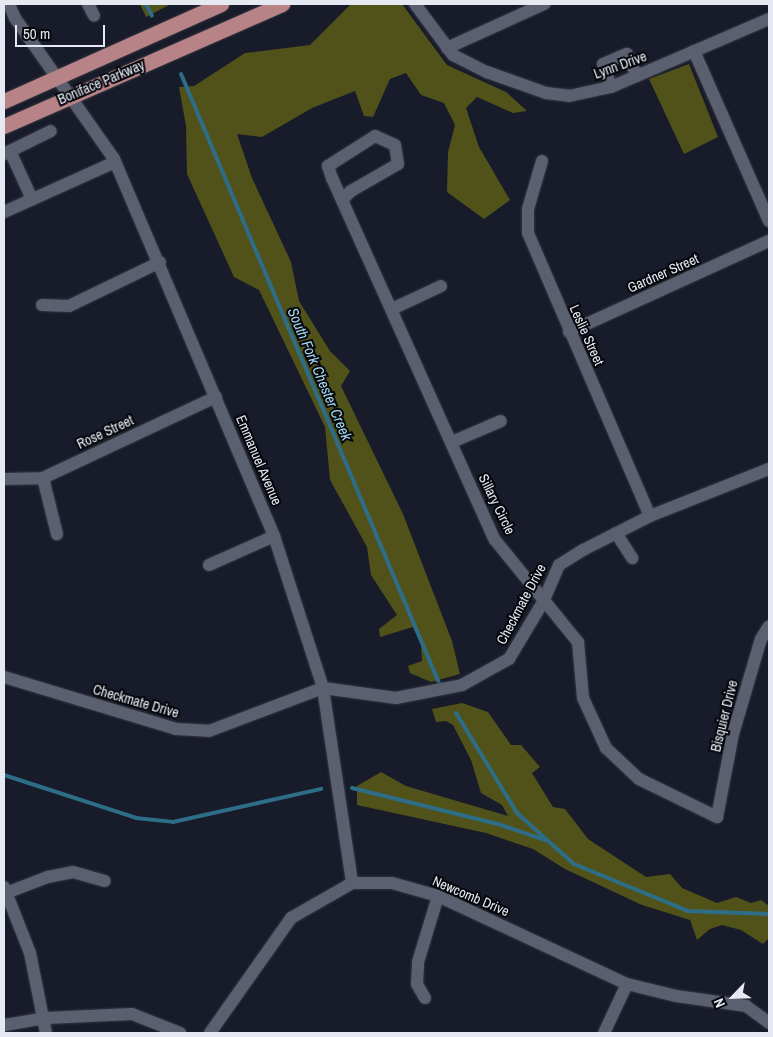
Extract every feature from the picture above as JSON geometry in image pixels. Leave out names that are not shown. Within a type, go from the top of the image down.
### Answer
[{"type":"main road","name":"Boniface Parkway","points":[[4,101],[221,4]]},
{"type":"main road","name":"Boniface Parkway","points":[[4,126],[68,96],[282,4]]},
{"type":"street","name":"Emmanuel Avenue","points":[[9,4],[15,18],[115,162],[160,262],[274,536],[323,688],[352,883]]},
{"type":"street","points":[[88,4],[94,16]]},
{"type":"street","name":"Lynn Drive","points":[[416,4],[453,55],[487,72],[546,92],[569,96],[611,87],[769,19]]},
{"type":"street","points":[[447,48],[544,4]]},
{"type":"street","points":[[694,51],[769,221]]},
{"type":"street","points":[[611,87],[603,64],[627,54],[637,76]]},
{"type":"street","points":[[32,199],[7,153],[52,131]]},
{"type":"street","name":"Sillary Circle","points":[[342,200],[351,191],[398,164],[395,145],[376,136],[328,166],[342,200],[495,540],[543,602],[578,642],[583,698],[606,748],[639,779],[718,817]]},
{"type":"street","name":"Leslie Street","points":[[542,160],[528,209],[528,233],[569,332],[650,516]]},
{"type":"street","points":[[4,212],[115,162]]},
{"type":"street","name":"Gardner Street","points":[[569,332],[769,241]]},
{"type":"street","points":[[42,305],[69,306],[160,262]]},
{"type":"street","points":[[392,309],[441,286]]},
{"type":"street","name":"Rose Street","points":[[4,479],[43,478],[216,397]]},
{"type":"street","points":[[452,442],[501,421]]},
{"type":"street","name":"Checkmate Drive","points":[[4,678],[176,729],[208,731],[323,688],[396,698],[462,685],[508,660],[543,602],[559,565],[650,516],[769,469]]},
{"type":"street","points":[[43,478],[57,534]]},
{"type":"street","points":[[616,533],[632,558]]},
{"type":"street","points":[[209,565],[274,536]]},
{"type":"street","name":"Bisquier Drive","points":[[718,817],[733,734],[760,639],[769,626]]},
{"type":"street","points":[[46,1033],[46,1018],[30,954],[5,890],[48,877],[73,872],[105,881]]},
{"type":"street","name":"Newcomb Drive","points":[[210,1033],[291,918],[352,883],[392,883],[438,896],[626,984],[676,996],[746,1006],[769,1023]]},
{"type":"street","points":[[425,998],[417,984],[418,962],[438,896]]},
{"type":"street","points":[[604,1033],[626,984]]},
{"type":"street","points":[[5,1025],[46,1018],[132,1014],[180,1033]]},
{"type":"shaded area","points":[[140,4],[171,4],[146,17]]},
{"type":"shaded area","points":[[351,4],[402,4],[447,65],[506,92],[527,111],[513,113],[477,97],[466,108],[479,147],[510,200],[484,219],[447,192],[448,152],[455,125],[444,103],[421,95],[406,73],[390,79],[373,117],[364,116],[355,91],[312,108],[262,137],[237,134],[252,178],[291,262],[299,301],[330,351],[350,371],[341,386],[403,514],[452,641],[460,674],[431,682],[410,673],[408,666],[422,661],[421,644],[413,627],[380,637],[379,629],[397,615],[371,575],[367,547],[330,480],[325,427],[259,290],[234,277],[187,174],[186,126],[179,87],[194,86],[245,53],[310,45]]},
{"type":"shaded area","points":[[689,64],[718,137],[684,154],[649,79]]},
{"type":"shaded area","points":[[462,703],[488,712],[511,745],[521,745],[540,767],[532,773],[553,807],[565,809],[588,839],[646,877],[670,874],[682,888],[717,903],[736,897],[751,903],[761,900],[769,906],[769,938],[763,944],[741,930],[722,925],[710,929],[697,940],[690,920],[642,905],[565,869],[533,849],[486,833],[357,805],[357,786],[381,772],[406,786],[508,816],[502,805],[481,793],[471,760],[453,725],[446,721],[436,722],[432,709]]},
{"type":"waterway","name":"South Fork Chester Creek","points":[[146,4],[152,16]]},
{"type":"waterway","name":"South Fork Chester Creek","points":[[181,74],[439,683]]},
{"type":"waterway","name":"South Fork Chester Creek","points":[[456,713],[517,813],[574,864],[688,911],[769,914]]},
{"type":"waterway","points":[[4,775],[136,818],[173,822],[321,789]]},
{"type":"waterway","points":[[352,788],[498,824],[545,840]]}]
